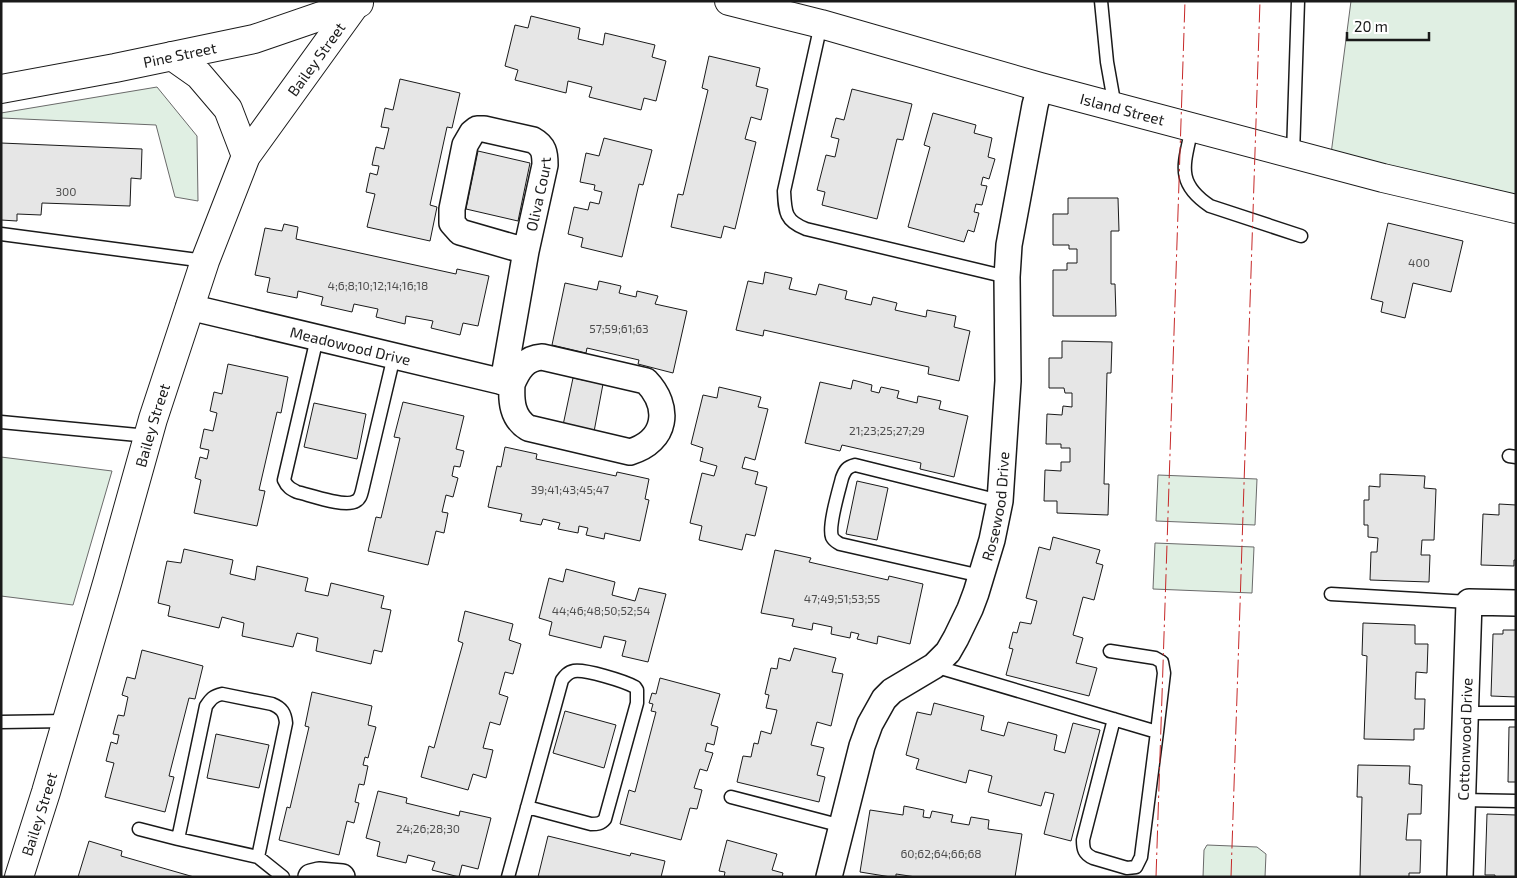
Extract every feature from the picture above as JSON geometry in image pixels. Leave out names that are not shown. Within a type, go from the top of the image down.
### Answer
[{"type":"street","name":"Island Street","points":[[729,1],[821,24],[1040,87],[1383,178],[1516,209]]},
{"type":"street","name":"Pine Street","points":[[1,89],[254,39],[359,3]]},
{"type":"street","name":"Bailey Street","points":[[19,877],[67,721],[148,436],[204,260],[246,156],[359,3]]},
{"type":"street","points":[[172,56],[199,75],[228,109],[246,156]]},
{"type":"street","name":"Rosewood Drive","points":[[829,877],[862,746],[870,724],[884,699],[934,666],[948,652],[970,609],[992,540],[1000,501],[1008,381],[1007,276],[1009,245],[1033,114],[1040,87]]},
{"type":"street","name":"Oliva Court","points":[[508,383],[526,250],[545,165],[544,149],[533,140],[484,129],[477,130],[472,133],[465,146],[452,209],[452,222],[460,232],[526,250]]},
{"type":"street","name":"Meadowood Drive","points":[[189,307],[508,383]]},
{"type":"street","points":[[542,357],[646,380],[653,388],[658,400],[662,412],[661,425],[650,443],[630,452],[528,428],[521,424],[517,418],[508,383],[530,359],[542,357]]},
{"type":"street","points":[[1469,602],[1516,603]]},
{"type":"street","name":"Cottonwood Drive","points":[[1460,877],[1469,602]]},
{"type":"street","points":[[311,877],[319,875],[342,877]]},
{"type":"lane","points":[[1101,1],[1107,62],[1115,107]]},
{"type":"lane","points":[[1293,154],[1298,1]]},
{"type":"lane","points":[[821,24],[784,191],[787,217],[796,225],[806,229],[1007,276]]},
{"type":"lane","points":[[1192,127],[1184,175],[1188,185],[1198,198],[1210,206],[1301,236]]},
{"type":"lane","points":[[1,234],[204,260]]},
{"type":"lane","points":[[318,338],[284,480],[291,490],[332,500],[354,503],[360,498],[394,356]]},
{"type":"lane","points":[[1,422],[148,436]]},
{"type":"lane","points":[[981,576],[836,542],[833,539],[830,528],[842,478],[844,471],[848,467],[855,465],[1000,501]]},
{"type":"lane","points":[[1331,594],[1469,602]]},
{"type":"lane","points":[[1110,651],[1155,658],[1162,662],[1164,673],[1142,857],[1136,867],[1127,868],[1088,856],[1083,847],[1083,840],[1114,719]]},
{"type":"lane","points":[[934,666],[1157,732]]},
{"type":"lane","points":[[508,877],[527,807],[562,680],[566,675],[576,670],[635,687],[637,690],[637,703],[605,819],[602,823],[591,824],[527,807]]},
{"type":"lane","points":[[178,839],[206,706],[210,699],[222,694],[272,704],[283,711],[286,724],[258,857]]},
{"type":"lane","points":[[1465,713],[1516,714]]},
{"type":"lane","points":[[1,722],[67,721]]},
{"type":"lane","points":[[731,797],[842,826]]},
{"type":"lane","points":[[1462,800],[1516,800]]},
{"type":"lane","points":[[139,829],[258,857],[282,877]]},
{"type":"green space","points":[[1351,1],[1516,1],[1516,203],[1328,177]]},
{"type":"green space","points":[[157,87],[197,136],[198,201],[175,197],[156,125],[1,118],[1,113]]},
{"type":"green space","points":[[1,457],[112,471],[73,605],[1,596]]},
{"type":"green space","points":[[1158,475],[1257,479],[1255,525],[1156,521]]},
{"type":"green space","points":[[1155,543],[1254,547],[1252,593],[1153,589]]},
{"type":"green space","points":[[1207,845],[1257,847],[1266,854],[1265,877],[1203,877],[1204,850]]},
{"type":"building","points":[[531,16],[580,28],[578,39],[603,45],[605,33],[655,45],[652,57],[666,61],[656,101],[644,98],[641,110],[589,97],[592,87],[568,81],[566,93],[515,80],[518,70],[505,66],[515,25],[528,28]]},
{"type":"building","points":[[709,56],[760,68],[756,86],[768,89],[761,120],[751,117],[745,139],[756,142],[735,229],[724,226],[721,238],[671,227],[678,194],[683,195],[708,90],[702,88]]},
{"type":"building","points":[[400,79],[460,93],[452,128],[447,127],[430,205],[437,207],[430,241],[367,227],[375,194],[366,192],[370,173],[377,175],[379,166],[372,165],[376,147],[384,149],[389,128],[381,127],[385,108],[393,110]]},
{"type":"building","points":[[852,89],[912,104],[903,140],[897,139],[877,219],[822,205],[825,192],[817,190],[826,155],[835,157],[839,139],[831,137],[836,118],[844,120]]},
{"type":"building","points":[[933,113],[976,125],[974,133],[992,138],[988,157],[995,159],[989,179],[983,177],[981,185],[987,186],[982,205],[976,204],[974,212],[979,213],[974,232],[968,230],[964,242],[908,227],[930,147],[924,145]]},
{"type":"building","points":[[604,138],[652,150],[643,185],[639,184],[622,257],[581,247],[583,238],[568,234],[574,207],[588,210],[590,202],[599,204],[602,192],[594,190],[595,185],[580,182],[586,153],[599,156]]},
{"type":"building","points":[[1,143],[142,149],[141,179],[131,178],[130,206],[42,203],[41,215],[17,214],[17,221],[1,220]]},
{"type":"building","points":[[478,151],[530,163],[518,221],[466,209]]},
{"type":"building","points":[[1068,198],[1118,198],[1119,231],[1111,231],[1111,284],[1115,284],[1116,316],[1053,316],[1053,270],[1067,270],[1067,263],[1077,263],[1077,249],[1069,249],[1069,245],[1053,245],[1053,214],[1068,214]]},
{"type":"building","points":[[1388,223],[1463,241],[1451,292],[1413,283],[1405,318],[1381,312],[1383,302],[1371,299]]},
{"type":"building","points":[[284,224],[298,227],[296,239],[456,274],[457,269],[489,276],[478,326],[463,323],[460,335],[431,328],[433,321],[406,316],[405,324],[376,317],[378,309],[354,304],[352,312],[321,305],[323,297],[298,291],[297,298],[267,292],[270,278],[255,275],[265,228],[282,231]]},
{"type":"building","points":[[765,272],[792,278],[789,289],[816,295],[819,284],[847,291],[845,299],[871,305],[873,297],[897,303],[895,310],[926,317],[927,310],[956,316],[954,327],[970,331],[959,381],[928,374],[929,367],[764,330],[763,336],[736,330],[748,281],[763,284]]},
{"type":"building","points":[[599,281],[621,286],[619,293],[636,297],[637,291],[658,296],[655,304],[687,311],[673,373],[638,364],[639,360],[587,348],[586,353],[552,345],[565,283],[597,290]]},
{"type":"building","points":[[1062,341],[1112,342],[1111,373],[1107,373],[1104,484],[1109,484],[1108,515],[1057,513],[1057,501],[1044,501],[1045,470],[1061,471],[1061,462],[1070,462],[1070,448],[1061,448],[1061,444],[1046,444],[1047,414],[1062,415],[1063,406],[1072,407],[1072,393],[1065,393],[1064,388],[1049,388],[1049,358],[1062,358]]},
{"type":"building","points":[[228,364],[288,377],[281,413],[277,412],[259,490],[265,491],[257,526],[194,513],[201,480],[195,478],[200,457],[207,459],[209,450],[200,448],[204,429],[213,431],[217,413],[210,411],[214,392],[222,394]]},
{"type":"building","points":[[573,378],[603,384],[593,437],[562,430]]},
{"type":"building","points":[[853,380],[872,385],[871,391],[879,393],[881,387],[899,391],[897,398],[917,403],[918,396],[941,401],[939,409],[968,416],[954,477],[920,469],[921,463],[842,445],[840,451],[805,443],[820,382],[851,389]]},
{"type":"building","points":[[719,387],[761,397],[758,407],[768,409],[755,460],[745,457],[742,468],[758,472],[755,484],[767,487],[755,536],[746,534],[742,550],[699,540],[702,526],[690,523],[702,473],[714,476],[717,466],[700,461],[703,448],[691,444],[703,395],[717,398]]},
{"type":"building","points":[[403,402],[464,416],[456,449],[464,451],[460,467],[454,466],[452,476],[458,478],[453,497],[446,495],[442,512],[448,513],[444,533],[436,531],[428,565],[368,551],[376,517],[381,518],[400,438],[394,437]]},
{"type":"building","points":[[314,403],[366,414],[357,459],[304,447]]},
{"type":"building","points":[[505,447],[537,454],[536,459],[616,476],[617,472],[649,479],[645,499],[649,500],[640,541],[605,533],[604,539],[586,535],[588,528],[579,526],[578,533],[558,529],[560,523],[543,519],[541,525],[520,521],[522,514],[488,507],[497,466],[501,467]]},
{"type":"building","points":[[1380,474],[1425,476],[1424,488],[1436,489],[1434,540],[1422,540],[1421,555],[1430,555],[1429,582],[1370,580],[1371,552],[1377,552],[1378,538],[1368,537],[1368,525],[1364,525],[1364,500],[1369,500],[1369,486],[1380,487]]},
{"type":"building","points":[[857,481],[888,488],[877,540],[846,534]]},
{"type":"building","points":[[1499,504],[1516,505],[1516,560],[1514,560],[1514,566],[1481,565],[1483,514],[1499,515]]},
{"type":"building","points":[[1053,537],[1100,550],[1096,563],[1103,565],[1094,600],[1083,597],[1073,635],[1083,638],[1076,663],[1097,668],[1089,696],[1006,675],[1013,649],[1009,648],[1013,632],[1017,633],[1020,622],[1031,624],[1037,601],[1026,598],[1039,547],[1050,550]]},
{"type":"building","points":[[184,549],[233,560],[230,574],[255,580],[257,566],[308,578],[305,591],[328,596],[331,583],[384,596],[381,608],[391,610],[382,652],[374,650],[371,664],[316,651],[318,638],[297,633],[293,647],[242,636],[244,623],[222,617],[219,628],[168,616],[170,606],[158,603],[167,561],[181,563]]},
{"type":"building","points":[[775,550],[811,558],[809,562],[888,580],[889,576],[923,584],[910,644],[878,636],[877,644],[857,639],[859,634],[851,632],[850,638],[831,634],[832,627],[813,623],[812,630],[792,626],[794,619],[761,613]]},
{"type":"building","points":[[566,569],[615,582],[612,595],[635,601],[639,588],[666,594],[648,662],[622,656],[626,641],[604,636],[601,648],[549,635],[552,622],[539,618],[549,578],[563,582]]},
{"type":"building","points":[[465,611],[513,624],[509,640],[521,644],[513,674],[505,672],[499,694],[508,697],[500,725],[490,722],[483,748],[493,750],[486,778],[473,774],[468,790],[421,777],[429,746],[434,748],[463,643],[458,641]]},
{"type":"building","points":[[1363,623],[1415,625],[1415,644],[1428,644],[1427,673],[1416,672],[1415,699],[1425,699],[1424,729],[1414,729],[1414,740],[1364,739],[1367,656],[1362,655]]},
{"type":"building","points":[[1503,630],[1516,630],[1516,697],[1491,696],[1493,634],[1503,634]]},
{"type":"building","points":[[794,648],[836,658],[832,672],[843,674],[831,726],[817,722],[811,745],[824,748],[817,775],[825,777],[819,802],[737,782],[743,756],[751,757],[754,743],[758,744],[761,731],[771,734],[777,710],[766,708],[769,695],[765,694],[771,668],[777,669],[779,658],[790,661]]},
{"type":"building","points":[[142,650],[203,666],[195,699],[189,698],[169,776],[174,777],[165,812],[105,797],[114,763],[106,761],[111,742],[117,744],[119,735],[113,734],[118,715],[124,716],[128,697],[122,695],[127,677],[135,679]]},
{"type":"building","points":[[660,678],[720,694],[711,725],[718,727],[714,745],[707,743],[705,751],[713,753],[707,771],[700,769],[694,788],[702,790],[697,809],[690,808],[681,840],[620,824],[629,790],[635,792],[656,712],[651,711],[653,704],[649,703],[652,693],[656,694]]},
{"type":"building","points":[[312,692],[372,706],[368,725],[376,727],[368,758],[365,757],[363,765],[368,766],[364,785],[359,784],[355,802],[359,803],[354,823],[347,821],[339,855],[279,840],[287,807],[290,808],[309,727],[305,726]]},
{"type":"building","points":[[934,703],[984,716],[981,730],[1004,736],[1008,722],[1057,735],[1054,750],[1065,753],[1073,723],[1100,730],[1071,841],[1044,834],[1054,794],[1045,792],[1041,806],[988,792],[992,776],[969,770],[966,783],[916,769],[919,759],[906,755],[917,712],[931,715]]},
{"type":"building","points":[[565,711],[616,725],[604,768],[553,753]]},
{"type":"building","points":[[1509,727],[1516,727],[1516,782],[1508,782]]},
{"type":"building","points":[[216,734],[269,745],[259,788],[207,778]]},
{"type":"building","points":[[1358,765],[1410,766],[1409,784],[1422,785],[1421,814],[1408,814],[1406,840],[1421,840],[1420,873],[1409,873],[1409,877],[1360,877],[1362,797],[1357,797]]},
{"type":"building","points":[[378,791],[407,798],[406,803],[459,816],[460,811],[491,818],[478,869],[462,865],[459,877],[432,870],[435,862],[408,855],[406,863],[377,856],[380,842],[366,838]]},
{"type":"building","points":[[904,806],[924,810],[923,817],[930,818],[932,811],[953,815],[951,822],[969,825],[971,817],[989,820],[988,829],[1022,834],[1015,877],[916,877],[896,874],[896,877],[891,877],[860,872],[870,810],[903,815]]},
{"type":"building","points":[[1487,814],[1516,815],[1516,875],[1514,877],[1485,875]]},
{"type":"building","points":[[548,836],[630,856],[631,853],[665,861],[661,877],[538,877]]},
{"type":"building","points":[[727,840],[777,854],[772,870],[783,873],[782,877],[724,877],[725,872],[719,871]]},
{"type":"building","points":[[89,841],[122,851],[121,856],[194,877],[78,877]]},
{"type":"power","points":[[1156,877],[1185,1]]},
{"type":"power","points":[[1231,877],[1260,1]]}]
